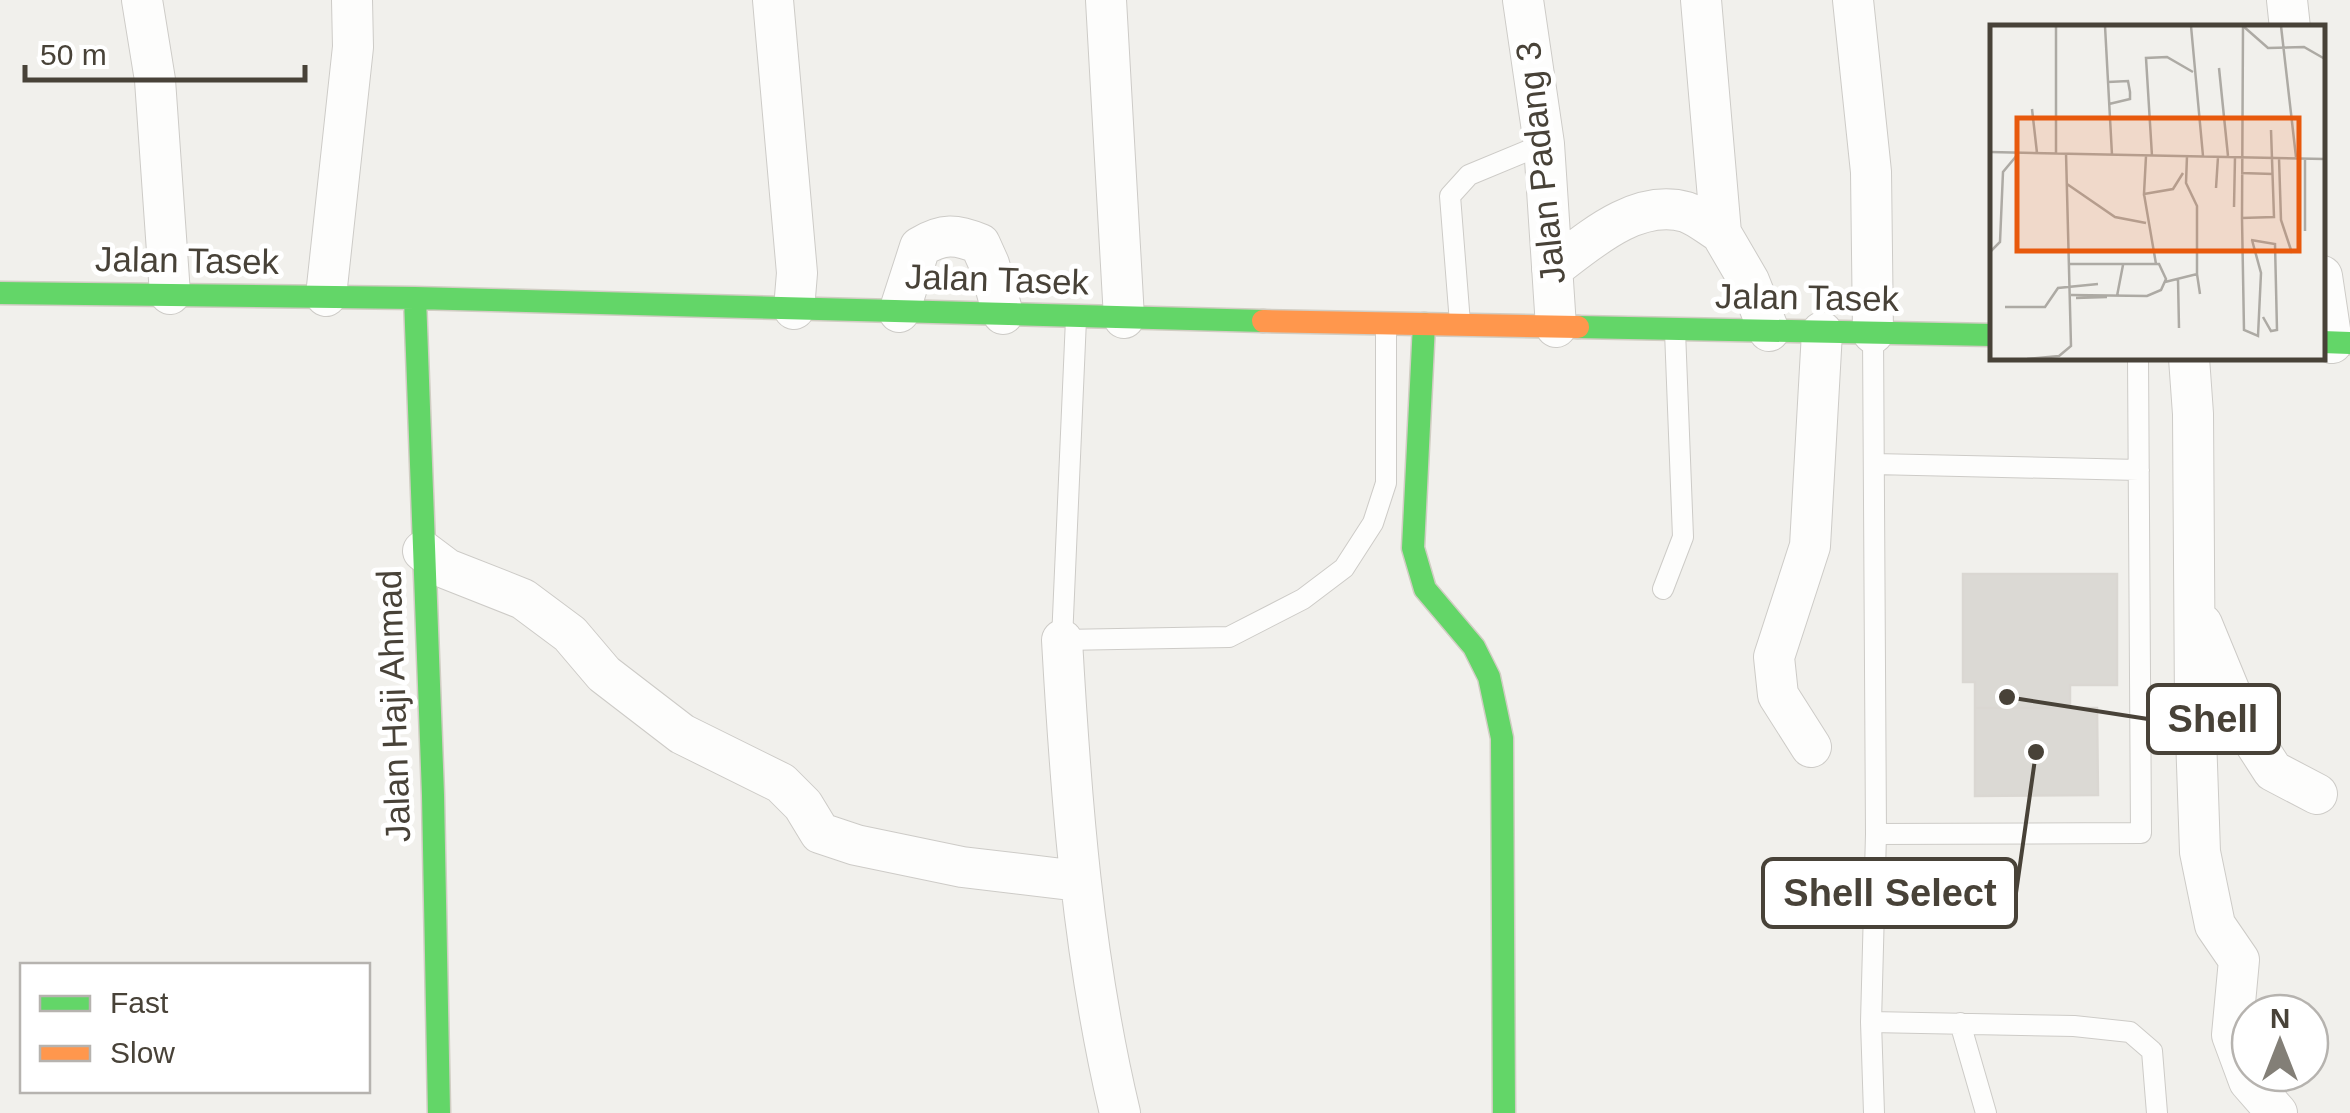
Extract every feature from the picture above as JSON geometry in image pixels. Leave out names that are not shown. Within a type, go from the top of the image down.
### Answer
[{"type":"main road","name":"Jalan Tasek","points":[[4,298],[326,296],[1076,317],[1990,335]]},
{"type":"main road","name":"Jalan Haji Ahmad","points":[[415,298],[433,796],[439,1113]]},
{"type":"main road","points":[[1424,324],[1413,548],[1426,588],[1474,647],[1489,678],[1502,738],[1504,1113]]},
{"type":"street","points":[[142,0],[155,80],[170,294]]},
{"type":"street","points":[[326,296],[353,47],[352,0]]},
{"type":"street","points":[[773,0],[797,274],[794,309]]},
{"type":"street","name":"Jalan Padang 3","points":[[1523,0],[1544,144],[1556,326]]},
{"type":"street","points":[[1701,0],[1721,233],[1749,281],[1768,331]]},
{"type":"street","points":[[1854,0],[1871,172],[1873,333]]},
{"type":"street","points":[[2287,0],[2290,25]]},
{"type":"street","points":[[1115,4],[1124,318]]},
{"type":"street","points":[[1552,269],[1605,229],[1645,212],[1686,212],[1721,233]]},
{"type":"street","points":[[899,312],[920,247],[939,235],[959,235],[980,244],[990,264],[1003,314]]},
{"type":"street","points":[[2325,291],[2335,343]]},
{"type":"street","points":[[1811,747],[1778,695],[1774,657],[1810,546],[1822,332]]},
{"type":"street","points":[[2189,360],[2194,414],[2200,852],[2215,924],[2238,960],[2232,1034],[2248,1081],[2278,1113]]},
{"type":"street","points":[[423,552],[447,569],[522,599],[570,634],[604,674],[682,734],[782,783],[803,805],[820,832],[856,845],[962,866],[1079,881]]},
{"type":"street","points":[[2195,606],[2244,726],[2273,772],[2317,794]]},
{"type":"street","points":[[1062,640],[1079,881],[1105,1048],[1120,1113]]},
{"type":"lane","points":[[1460,325],[1450,196],[1469,175],[1544,144]]},
{"type":"lane","points":[[1076,317],[1062,640],[1228,637],[1304,599],[1344,568],[1373,523],[1386,484],[1386,323]]},
{"type":"lane","points":[[1663,589],[1683,537],[1674,329]]},
{"type":"lane","points":[[1873,333],[1874,1113]]},
{"type":"lane","points":[[1876,834],[2141,832],[2138,360]]},
{"type":"lane","points":[[1874,464],[2139,470]]},
{"type":"lane","points":[[1871,1022],[2074,1026],[2130,1032],[2152,1051],[2157,1113]]},
{"type":"lane","points":[[1960,1024],[1986,1113]]},
{"type":"building","points":[[1963,574],[2117,574],[2117,685],[2070,685],[2070,708],[1975,708],[1975,682],[1963,682]]},
{"type":"building","points":[[1975,708],[2097,708],[2098,795],[1975,796]]},
{"type":"traffic: fast","points":[[0,293],[415,298],[1263,321]]},
{"type":"traffic: fast","points":[[415,298],[433,795],[439,1113]]},
{"type":"traffic: fast","points":[[1424,324],[1413,548],[1425,589],[1474,647],[1489,677],[1502,738],[1504,1113]]},
{"type":"traffic: fast","points":[[1578,327],[1990,335]]},
{"type":"traffic: fast","points":[[2325,342],[2350,343]]},
{"type":"traffic: slow","points":[[1263,321],[1578,327]]},
{"type":"place","name":"Shell","points":[[2007,697]]},
{"type":"place","name":"Shell Select","points":[[2036,752]]}]
